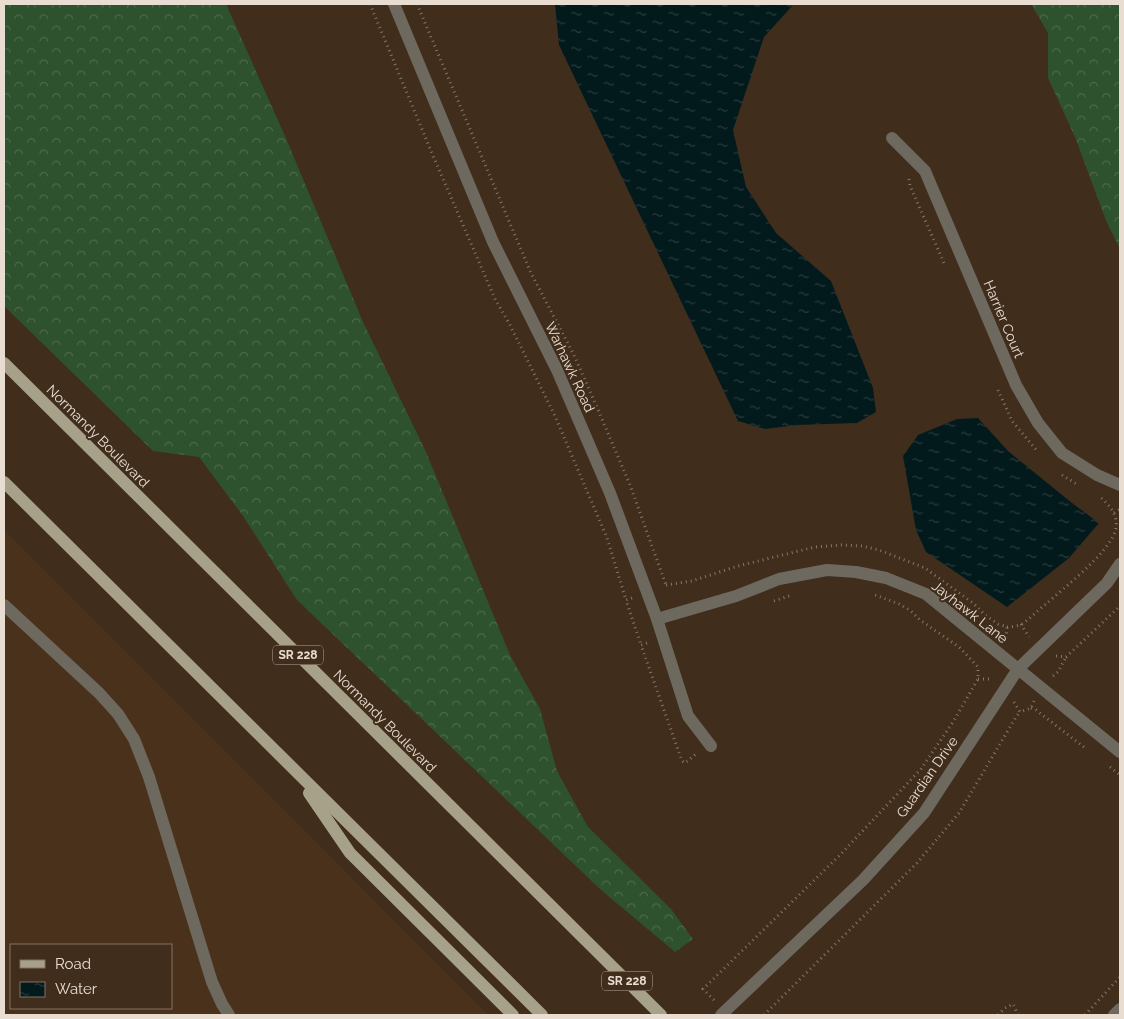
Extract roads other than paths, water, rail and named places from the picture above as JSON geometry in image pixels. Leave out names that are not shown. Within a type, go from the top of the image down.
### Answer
[{"type":"main road","name":"Normandy Boulevard","points":[[4,363],[661,1015]]},
{"type":"main road","points":[[4,482],[542,1015]]},
{"type":"main road","points":[[290,766],[350,853],[513,1015]]},
{"type":"street","name":"Warhawk Road","points":[[394,4],[493,242],[556,370],[610,493],[657,619],[688,716],[709,744]]},
{"type":"street","name":"Harrier Court","points":[[892,138],[925,171],[1016,386],[1038,423],[1062,453],[1120,485]]},
{"type":"street","name":"Guardian Drive","points":[[723,1014],[863,880],[924,812],[1018,669],[1107,583],[1120,564]]},
{"type":"street","name":"Jayhawk Lane","points":[[657,619],[736,596],[779,579],[828,570],[856,572],[886,578],[926,594],[1120,752]]},
{"type":"street","points":[[4,605],[99,693],[118,714],[134,739],[149,777],[212,982],[219,999],[229,1015]]},
{"type":"street","points":[[1114,1015],[1120,1009]]},
{"type":"water","points":[[555,4],[794,4],[764,37],[733,130],[746,187],[776,233],[831,281],[873,388],[876,412],[857,423],[797,425],[765,429],[738,421],[559,45]]},
{"type":"water","points":[[978,418],[1008,451],[1099,523],[1069,558],[1007,607],[926,552],[916,530],[903,456],[918,435],[957,419]]}]
